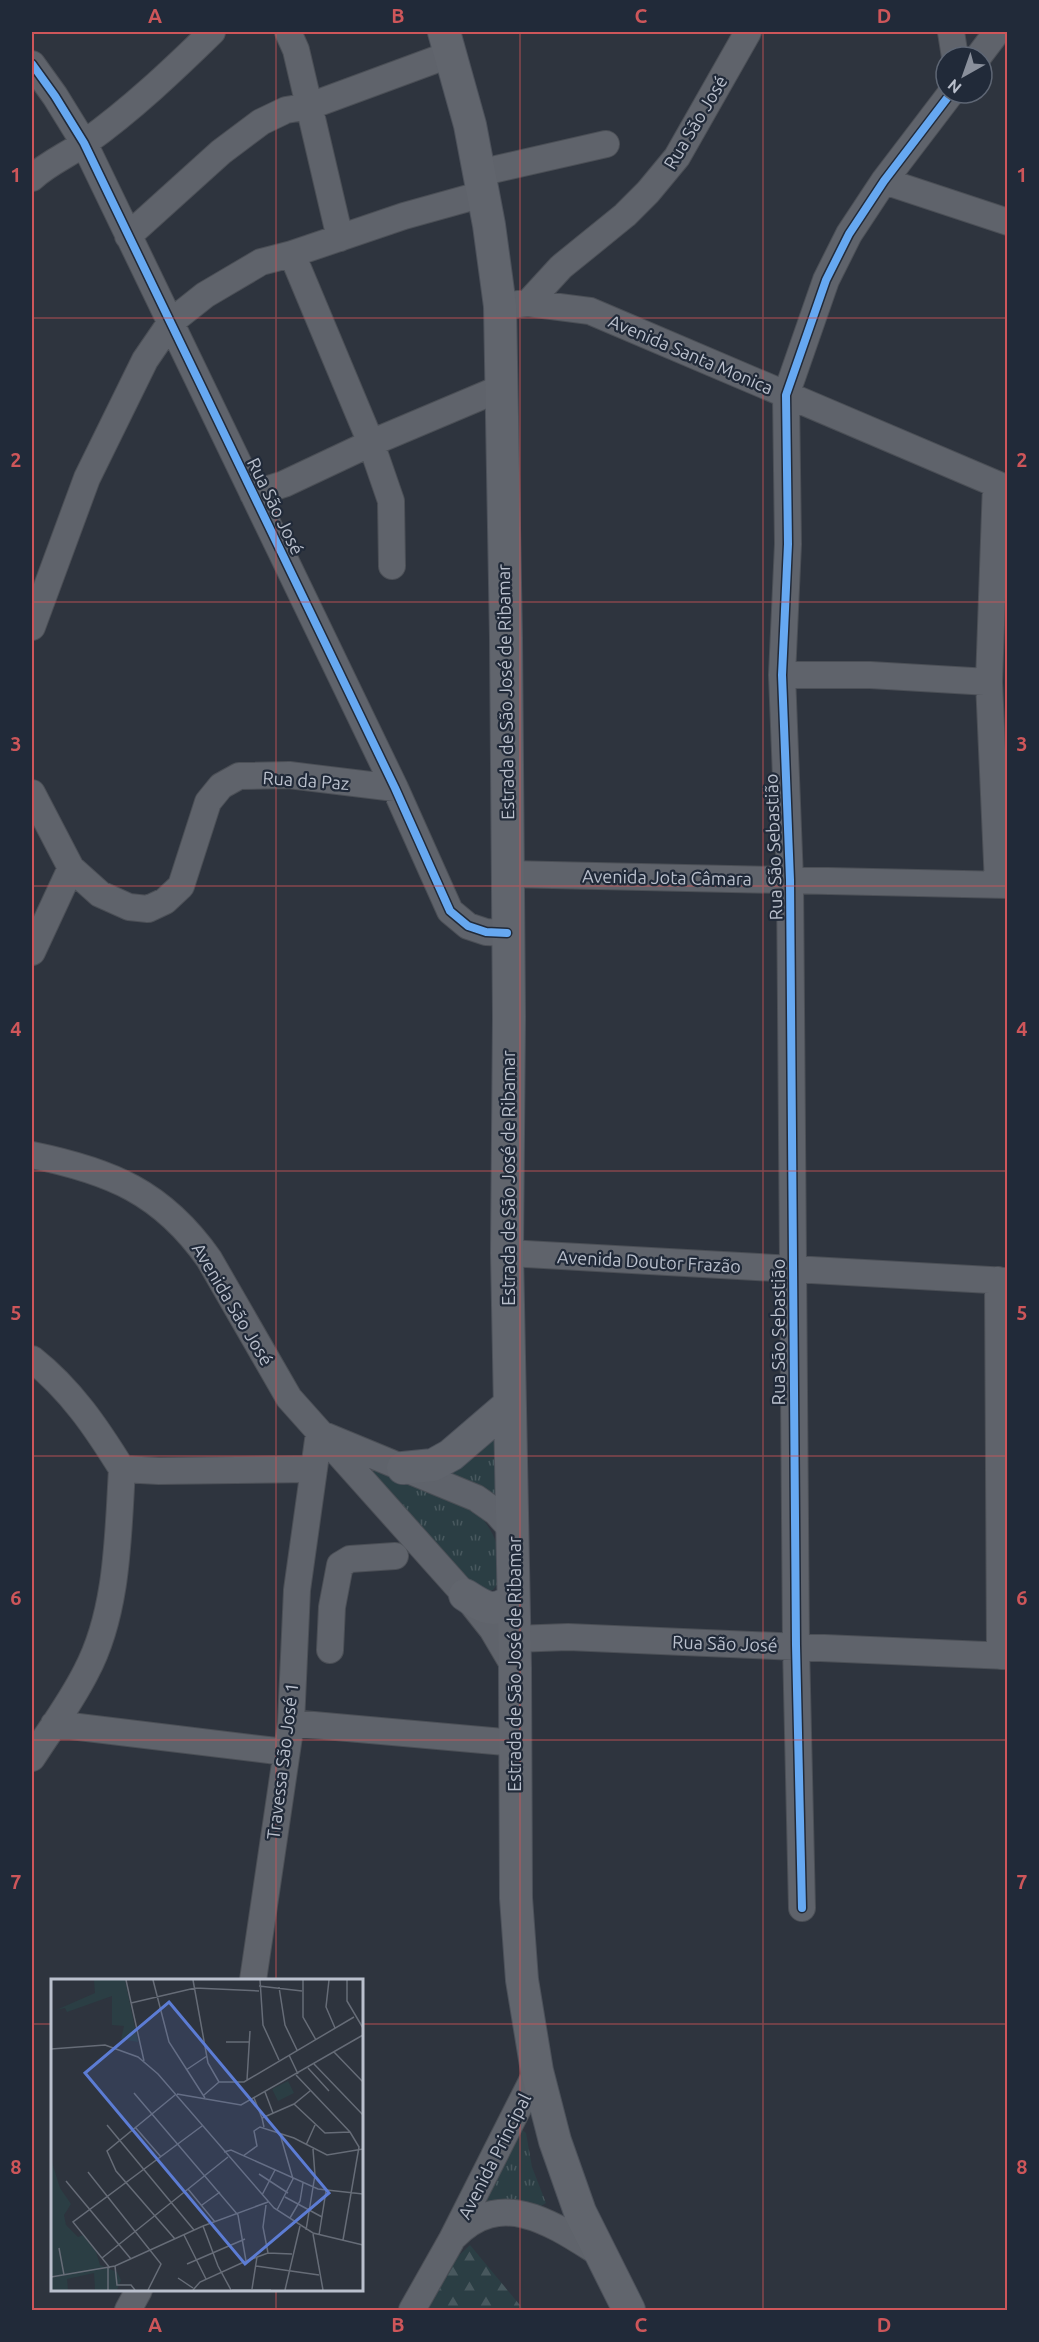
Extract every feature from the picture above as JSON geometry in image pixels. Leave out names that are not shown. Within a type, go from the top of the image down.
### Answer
[{"type":"main road","name":"Estrada de São José de Ribamar","points":[[448,43],[470,125],[489,225],[514,305],[501,388],[509,1017],[508,1406],[515,1653],[516,1898],[522,1980],[537,2071],[555,2141],[580,2212],[629,2310]]},
{"type":"main road","points":[[403,1468],[433,1465],[452,1455],[508,1406]]},
{"type":"main road","points":[[465,1595],[490,1609],[498,1609],[513,1599]]},
{"type":"street","points":[[32,178],[45,166],[84,143],[159,84],[212,32]]},
{"type":"street","points":[[288,32],[296,50],[340,238]]},
{"type":"street","name":"Rua São José","points":[[514,305],[633,207],[677,157],[748,32]]},
{"type":"street","points":[[987,45],[997,32]]},
{"type":"street","points":[[128,236],[221,152],[261,122],[286,110],[310,106],[448,43]]},
{"type":"street","name":"Rua São José","points":[[32,64],[84,143],[395,788],[450,911],[468,926],[486,933],[507,933]]},
{"type":"street","name":"Rua São Sebastião","points":[[802,1908],[796,1646],[790,880],[782,675],[788,544],[786,395],[826,280],[849,234],[884,181],[942,105]]},
{"type":"street","points":[[32,627],[87,478],[145,360],[171,322],[205,295],[261,262],[340,238],[404,216],[481,184],[606,144]]},
{"type":"street","points":[[884,181],[1008,222]]},
{"type":"street","points":[[292,254],[371,443],[391,501],[392,566]]},
{"type":"street","name":"Avenida Santa Monica","points":[[514,305],[590,311],[1002,487]]},
{"type":"street","points":[[253,494],[284,484],[371,443],[501,388]]},
{"type":"street","points":[[1002,487],[989,682],[1003,884]]},
{"type":"street","points":[[782,675],[870,675],[989,682]]},
{"type":"street","name":"Rua da Paz","points":[[32,793],[71,868],[100,894],[129,907],[148,909],[165,901],[181,886],[208,802],[221,786],[239,776],[289,775],[395,788]]},
{"type":"street","points":[[32,952],[71,868]]},
{"type":"street","name":"Avenida Jota Câmara","points":[[507,874],[1003,884]]},
{"type":"street","name":"Avenida São José","points":[[32,1155],[104,1173],[134,1188],[160,1205],[178,1221],[209,1259],[289,1398],[515,1653]]},
{"type":"street","name":"Avenida Doutor Frazão","points":[[507,1253],[1003,1281]]},
{"type":"street","points":[[1003,1281],[1004,1656]]},
{"type":"street","points":[[32,1359],[48,1371],[88,1416],[122,1469],[113,1574],[98,1646],[86,1672],[32,1758]]},
{"type":"street","name":"Avenida São José","points":[[319,1433],[486,1503],[505,1519],[513,1531]]},
{"type":"street","name":"Travessa São José 1","points":[[253,1979],[285,1752],[291,1724],[296,1603],[319,1433]]},
{"type":"street","points":[[122,1469],[159,1471],[314,1469]]},
{"type":"street","points":[[330,1650],[332,1607],[340,1565],[344,1561],[395,1556]]},
{"type":"street","points":[[296,1603],[332,1607]]},
{"type":"street","name":"Rua São José","points":[[515,1653],[568,1637],[1004,1656]]},
{"type":"street","points":[[54,1724],[285,1752]]},
{"type":"street","points":[[291,1724],[515,1743]]},
{"type":"street","name":"Avenida Principal","points":[[412,2310],[451,2241],[537,2071]]},
{"type":"street","name":"Avenida Principal","points":[[451,2241],[477,2218],[511,2212],[548,2222],[599,2253]]},
{"type":"street","points":[[128,2310],[138,2291]]},
{"type":"green space","points":[[495,1431],[497,1495],[437,1472]]},
{"type":"green space","points":[[365,1463],[477,1511],[494,1537],[498,1552],[498,1583],[493,1590],[478,1590],[463,1582]]},
{"type":"green space","points":[[520,2128],[526,2133],[532,2167],[546,2203],[541,2206],[530,2205],[465,2218]]},
{"type":"green space","points":[[470,2245],[524,2310],[428,2310],[454,2260]]},
{"type":"cycle path","points":[[32,64],[84,143],[395,788],[450,911],[468,926],[486,932],[507,933]]},
{"type":"cycle path","points":[[802,1908],[796,1645],[790,880],[782,675],[788,544],[786,395],[826,280],[849,234],[884,181],[942,105]]}]
